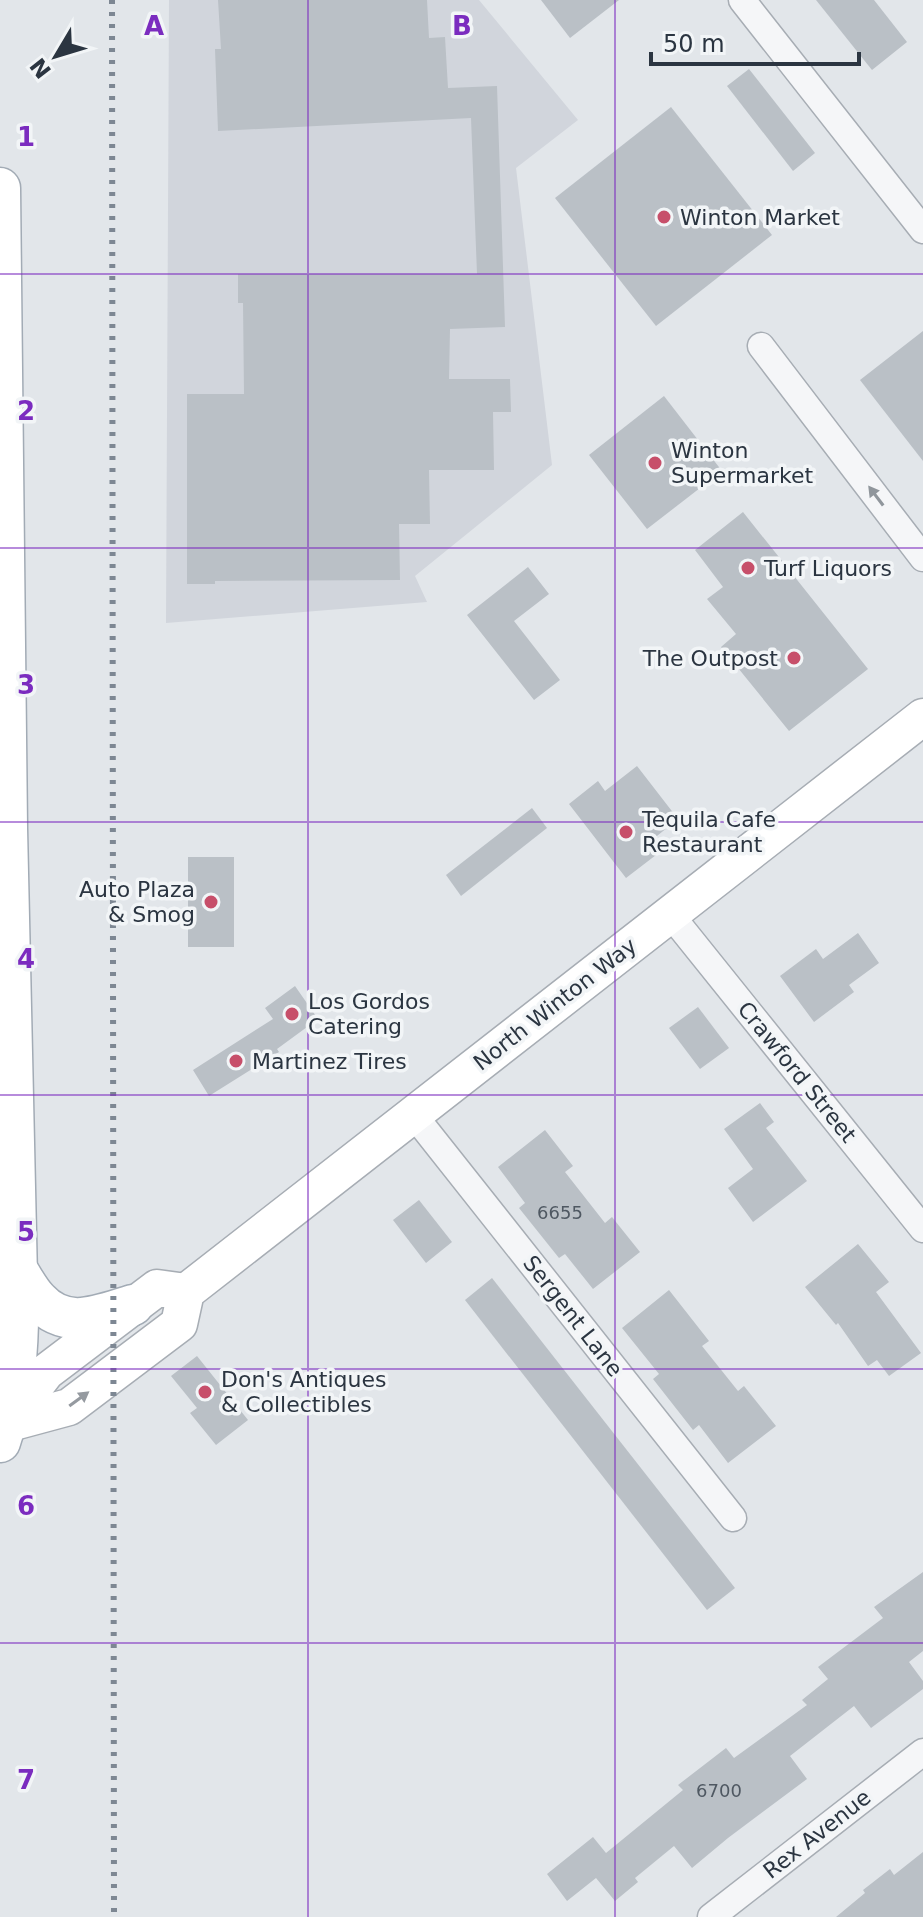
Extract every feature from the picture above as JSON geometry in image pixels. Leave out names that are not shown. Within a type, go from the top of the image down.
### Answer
[{"type":"main road","points":[[0,188],[4,831],[15,1130],[18,1323],[17,1364],[3,1433]]},
{"type":"main road","name":"North Winton Way","points":[[186,1292],[923,717]]},
{"type":"main road","points":[[16,1268],[38,1301],[60,1317],[89,1318],[133,1305]]},
{"type":"main road","points":[[157,1288],[186,1292],[179,1324],[69,1407],[3,1433],[46,1372],[157,1288]]},
{"type":"street","points":[[742,0],[923,230]]},
{"type":"street","points":[[761,346],[923,558]]},
{"type":"street","name":"Crawford Street","points":[[670,914],[923,1229]]},
{"type":"street","name":"Sergent Lane","points":[[413,1114],[733,1518]]},
{"type":"street","name":"Rex Avenue","points":[[711,1917],[923,1752]]},
{"type":"shaded area","points":[[169,0],[479,0],[578,120],[516,168],[552,465],[415,576],[427,602],[166,623]]},
{"type":"building","points":[[218,0],[427,0],[429,38],[445,37],[448,88],[497,86],[505,327],[450,329],[449,379],[510,379],[511,412],[493,412],[494,470],[429,470],[430,524],[399,524],[400,580],[215,581],[215,584],[187,584],[187,394],[244,394],[243,303],[238,303],[238,274],[477,274],[471,118],[218,131],[215,49],[221,49]]},
{"type":"building","points":[[541,0],[619,0],[570,38]]},
{"type":"building","points":[[816,0],[874,0],[907,42],[872,70]]},
{"type":"building","points":[[749,69],[815,153],[793,171],[727,86]]},
{"type":"building","name":"Winton Market","points":[[671,107],[772,235],[656,326],[555,198]]},
{"type":"building","points":[[923,331],[923,461],[860,380]]},
{"type":"building","name":"Winton Supermarket","points":[[664,396],[722,471],[647,529],[589,455]]},
{"type":"building","name":"The Outpost","points":[[743,512],[868,669],[789,731],[721,647],[736,634],[707,599],[723,587],[695,550]]},
{"type":"building","points":[[528,567],[549,594],[514,621],[560,680],[534,700],[467,615]]},
{"type":"building","name":"Tequila Cafe Restaurant","points":[[637,766],[678,819],[647,844],[656,855],[626,878],[569,804],[598,781],[605,791]]},
{"type":"building","points":[[532,808],[547,828],[461,896],[446,875]]},
{"type":"building","name":"Auto Plaza & Smog","points":[[188,857],[234,857],[234,947],[188,947]]},
{"type":"building","points":[[858,933],[879,963],[849,985],[854,992],[814,1022],[780,976],[816,949],[823,959]]},
{"type":"building","points":[[295,986],[318,1019],[277,1049],[279,1052],[209,1096],[193,1070],[273,1019],[265,1008]]},
{"type":"building","points":[[698,1007],[729,1048],[700,1069],[669,1028]]},
{"type":"building","points":[[760,1103],[774,1122],[766,1128],[807,1181],[753,1222],[728,1188],[753,1169],[724,1129]]},
{"type":"building","points":[[545,1130],[573,1166],[565,1172],[605,1223],[612,1217],[640,1252],[593,1289],[565,1254],[559,1258],[519,1208],[525,1203],[498,1167]]},
{"type":"building","points":[[419,1200],[452,1242],[426,1263],[393,1220]]},
{"type":"building","points":[[858,1244],[889,1282],[876,1292],[921,1353],[889,1376],[877,1360],[868,1366],[838,1323],[836,1325],[805,1287]]},
{"type":"building","points":[[492,1278],[735,1588],[707,1610],[465,1300]]},
{"type":"building","points":[[669,1290],[709,1341],[702,1346],[738,1391],[744,1386],[776,1426],[728,1463],[699,1425],[693,1430],[653,1379],[659,1374],[622,1328]]},
{"type":"building","name":"Don's Antiques & Collectibles","points":[[197,1356],[248,1420],[216,1445],[190,1413],[197,1408],[171,1376]]},
{"type":"building","points":[[923,1572],[923,1651],[909,1662],[923,1681],[923,1689],[871,1728],[854,1706],[790,1756],[807,1779],[692,1868],[674,1846],[635,1878],[638,1882],[615,1901],[596,1878],[567,1901],[547,1874],[593,1837],[606,1853],[683,1790],[678,1785],[726,1748],[734,1758],[807,1705],[802,1700],[828,1679],[818,1667],[883,1618],[874,1607]]},
{"type":"building","points":[[923,1852],[923,1917],[836,1917],[890,1869],[894,1875]]},
{"type":"railway","points":[[112,0],[114,1917]]},
{"type":"place","name":"Winton Market","points":[[664,217]]},
{"type":"place","name":"Winton Supermarket","points":[[655,463]]},
{"type":"place","name":"Turf Liquors","points":[[748,568]]},
{"type":"place","name":"The Outpost","points":[[794,658]]},
{"type":"place","name":"Tequila Cafe Restaurant","points":[[626,832]]},
{"type":"place","name":"Auto Plaza & Smog","points":[[211,902]]},
{"type":"place","name":"Los Gordos Catering","points":[[292,1014]]},
{"type":"place","name":"Martinez Tires","points":[[236,1061]]},
{"type":"place","name":"Don's Antiques & Collectibles","points":[[205,1392]]}]
